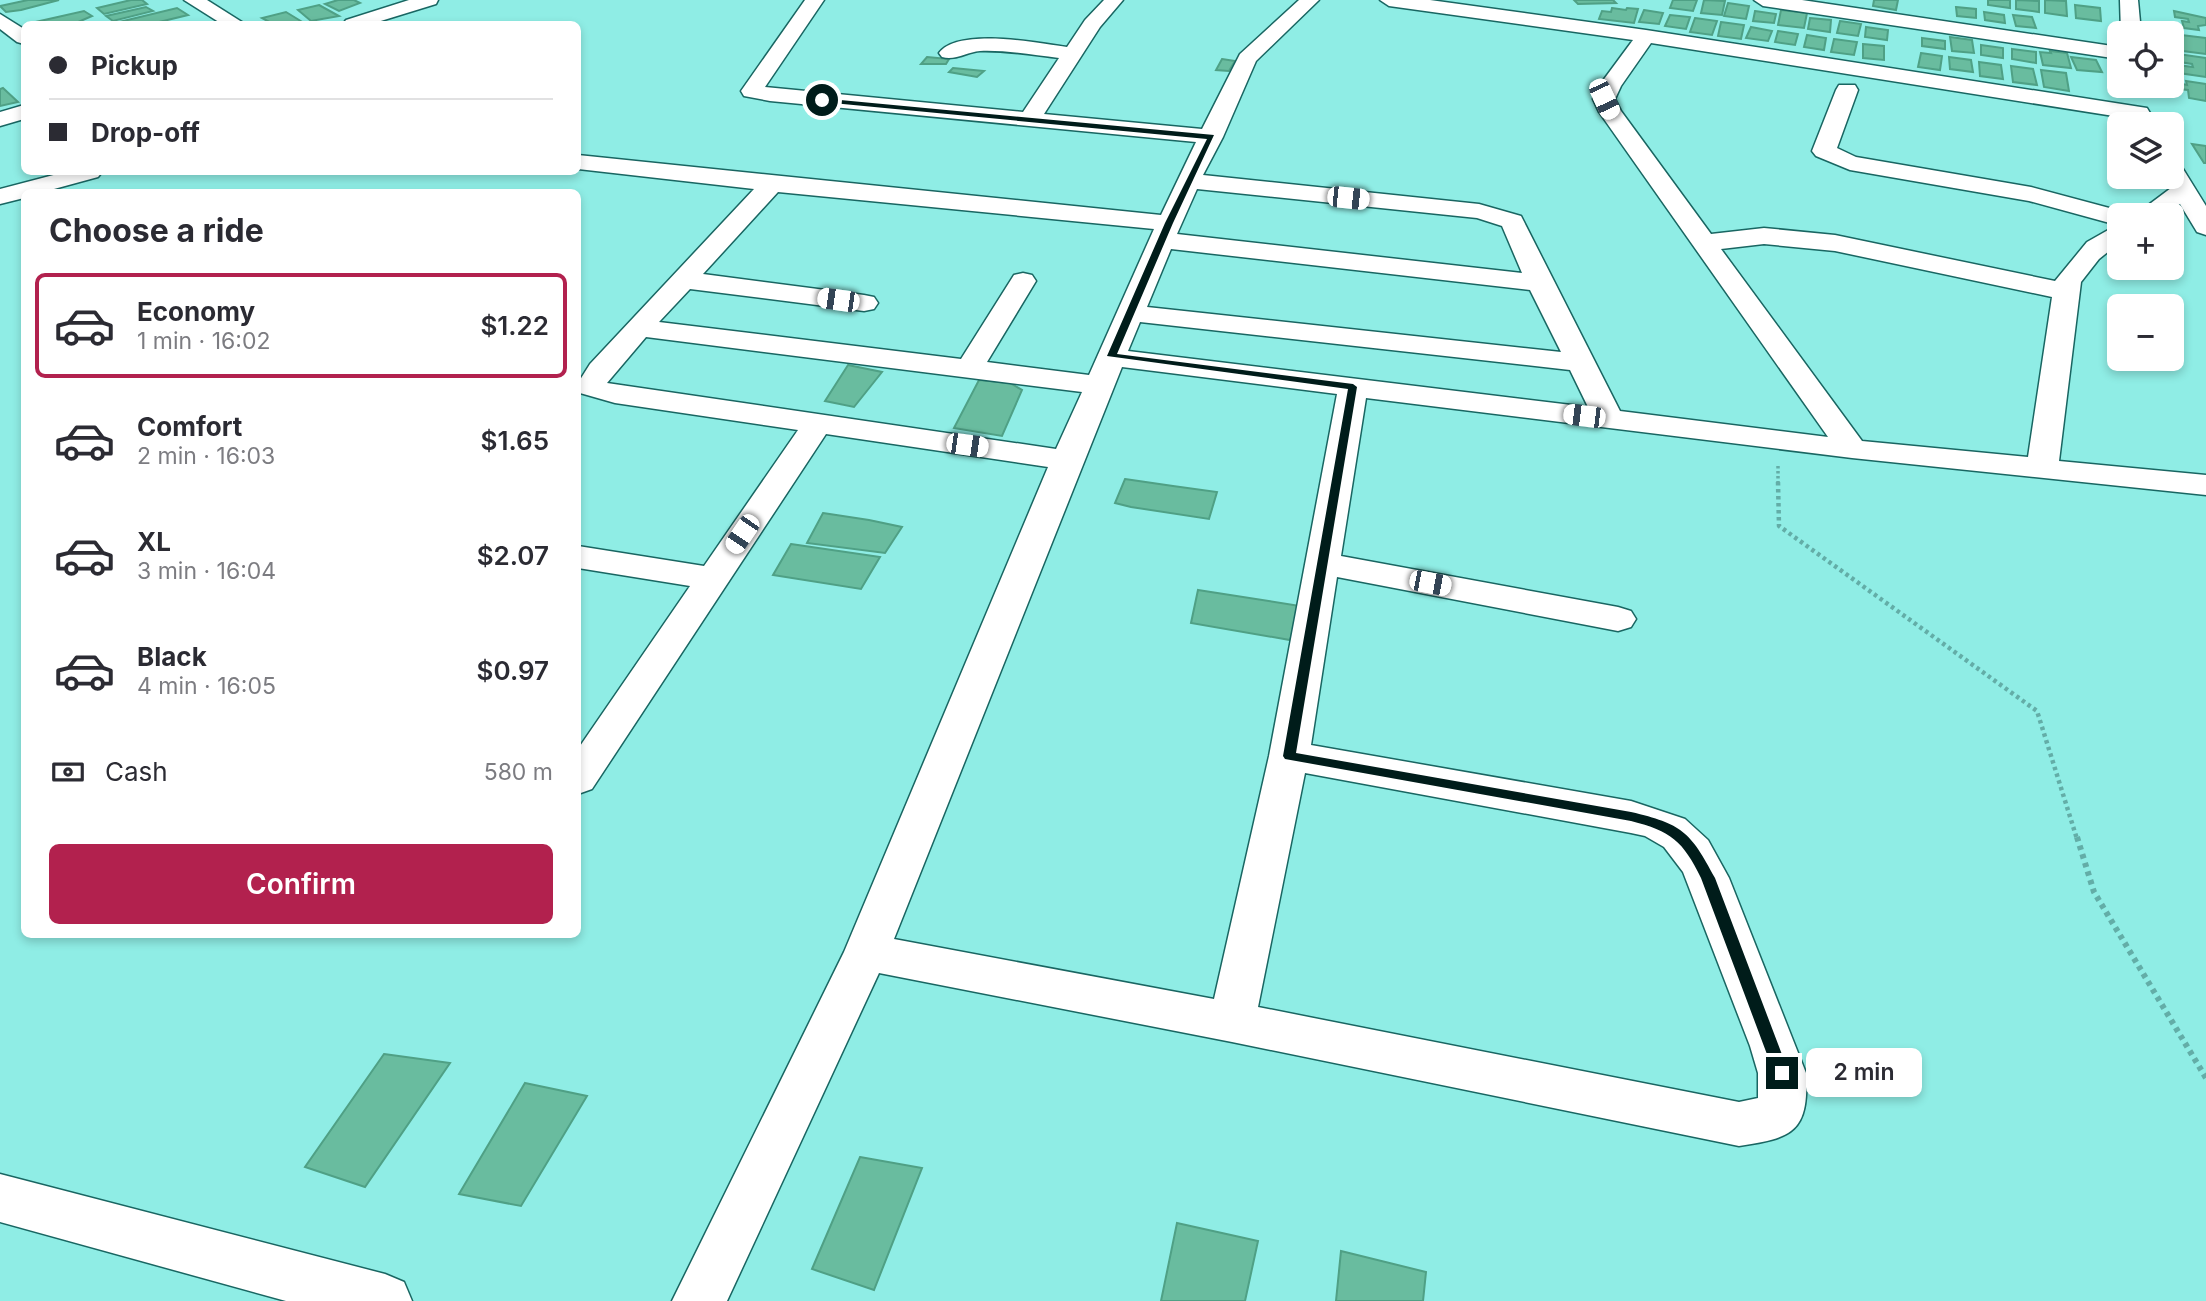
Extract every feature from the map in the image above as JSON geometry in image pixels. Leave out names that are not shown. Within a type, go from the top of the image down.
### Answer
[{"type":"street","points":[[193,0],[230,21]]},
{"type":"street","points":[[362,21],[429,0]]},
{"type":"street","points":[[815,0],[752,90],[770,95],[1212,137]]},
{"type":"street","points":[[1030,119],[1092,24],[1114,0]]},
{"type":"street","points":[[699,1301],[866,952],[1067,460],[1165,232],[1247,58],[1310,0]]},
{"type":"street","points":[[1389,0],[1539,21],[1639,46],[2107,114]]},
{"type":"street","points":[[1527,0],[1539,21]]},
{"type":"street","points":[[1763,0],[2107,51]]},
{"type":"street","points":[[2125,2],[2129,21]]},
{"type":"street","points":[[0,20],[21,36]]},
{"type":"street","points":[[949,53],[980,44],[1073,54]]},
{"type":"street","points":[[1639,46],[1659,60]]},
{"type":"street","points":[[1639,46],[1610,86],[1604,99],[1610,112],[1852,449]]},
{"type":"street","points":[[1820,86],[1874,94]]},
{"type":"street","points":[[1847,90],[1824,151],[1836,159],[2031,194],[2107,215]]},
{"type":"street","points":[[0,119],[21,113]]},
{"type":"street","points":[[581,162],[1165,232],[1540,283]]},
{"type":"street","points":[[29,189],[79,175]]},
{"type":"street","points":[[1190,181],[1466,210],[1503,216],[1512,221],[1540,283],[1609,419]]},
{"type":"street","points":[[772,184],[600,370],[590,387],[615,394],[1067,460]]},
{"type":"street","points":[[2165,203],[2184,190],[2206,227]]},
{"type":"street","points":[[0,197],[21,191]]},
{"type":"street","points":[[1703,243],[1764,236],[1813,240],[2067,292]]},
{"type":"street","points":[[2042,470],[2068,282],[2082,260],[2107,239]]},
{"type":"street","points":[[684,280],[864,303]]},
{"type":"street","points":[[969,369],[1023,281]]},
{"type":"street","points":[[1130,313],[1581,363]]},
{"type":"street","points":[[639,328],[969,369],[1105,371],[1353,387],[1852,449],[2206,485]]},
{"type":"street","points":[[1232,1022],[1289,756],[1353,387]]},
{"type":"street","points":[[581,774],[817,424]]},
{"type":"street","points":[[581,557],[712,578]]},
{"type":"street","points":[[1322,563],[1618,619]]},
{"type":"street","points":[[866,952],[1739,1124],[1772,1119],[1783,1104],[1782,1073],[1774,1046],[1708,878],[1696,854],[1681,835],[1662,824],[1631,817],[1289,756]]},
{"type":"street","points":[[0,1198],[385,1301]]},
{"type":"path","points":[[1777,440],[1779,526],[2037,711],[2094,892],[2206,1078]]},
{"type":"building","points":[[28,0],[59,0],[6,12],[0,6]]},
{"type":"building","points":[[142,0],[147,4],[104,14],[97,8]]},
{"type":"building","points":[[338,0],[354,0],[360,3],[339,11],[325,4]]},
{"type":"building","points":[[1574,0],[1613,0],[1616,3],[1578,4]]},
{"type":"building","points":[[1673,0],[1697,0],[1693,11],[1670,8]]},
{"type":"building","points":[[1704,0],[1725,1],[1722,15],[1701,13]]},
{"type":"building","points":[[1874,0],[1898,0],[1896,10],[1873,6]]},
{"type":"building","points":[[1988,0],[2010,0],[2010,8],[1988,5]]},
{"type":"building","points":[[2016,0],[2039,1],[2039,12],[2016,9]]},
{"type":"building","points":[[2045,0],[2066,1],[2067,16],[2045,13]]},
{"type":"building","points":[[1728,3],[1749,6],[1746,19],[1724,16]]},
{"type":"building","points":[[319,5],[339,16],[311,21],[298,10]]},
{"type":"building","points":[[2075,5],[2100,8],[2101,21],[2076,18]]},
{"type":"building","points":[[146,7],[153,11],[113,21],[106,16]]},
{"type":"building","points":[[1956,7],[1976,9],[1976,18],[1957,16]]},
{"type":"building","points":[[177,8],[188,15],[163,21],[123,21]]},
{"type":"building","points":[[1612,8],[1638,9],[1634,23],[1599,19],[1602,11],[1611,12]]},
{"type":"building","points":[[1644,10],[1663,13],[1659,24],[1639,22]]},
{"type":"building","points":[[1781,10],[1807,13],[1804,28],[1778,25]]},
{"type":"building","points":[[84,11],[92,16],[81,21],[40,21]]},
{"type":"building","points":[[1755,11],[1776,14],[1774,23],[1753,21]]},
{"type":"building","points":[[2174,11],[2206,18],[2206,25],[2198,26],[2199,30],[2184,28],[2184,21],[2189,22],[2188,19],[2175,17]]},
{"type":"building","points":[[286,12],[301,21],[268,21],[262,18]]},
{"type":"building","points":[[1984,12],[2004,15],[2005,23],[1985,20]]},
{"type":"building","points":[[1670,15],[1690,17],[1686,29],[1665,26]]},
{"type":"building","points":[[2013,15],[2032,17],[2036,28],[2016,26]]},
{"type":"building","points":[[1695,18],[1717,21],[1712,35],[1690,32]]},
{"type":"building","points":[[1810,18],[1831,20],[1830,32],[1808,29]]},
{"type":"building","points":[[1840,21],[1861,24],[1858,36],[1837,33]]},
{"type":"building","points":[[1721,22],[1744,25],[1741,39],[1718,36]]},
{"type":"building","points":[[1751,27],[1772,31],[1768,41],[1746,38]]},
{"type":"building","points":[[1866,27],[1888,30],[1887,40],[1865,37]]},
{"type":"building","points":[[1778,31],[1798,34],[1795,45],[1775,42]]},
{"type":"building","points":[[1807,35],[1826,38],[1824,50],[1804,47]]},
{"type":"building","points":[[2184,35],[2206,38],[2206,54],[2184,51]]},
{"type":"building","points":[[1950,37],[1972,40],[1974,53],[1952,51]]},
{"type":"building","points":[[1922,38],[1945,41],[1945,49],[1922,46]]},
{"type":"building","points":[[1834,39],[1857,42],[1854,55],[1831,52]]},
{"type":"building","points":[[1863,44],[1884,46],[1884,60],[1863,58]]},
{"type":"building","points":[[1981,45],[2003,48],[2003,58],[1981,55]]},
{"type":"building","points":[[2012,49],[2036,52],[2036,63],[2012,59]]},
{"type":"building","points":[[2050,51],[2067,53],[2071,68],[2043,65],[2040,52],[2051,53]]},
{"type":"building","points":[[1921,53],[1942,56],[1940,70],[1918,67]]},
{"type":"building","points":[[2184,55],[2206,58],[2206,77],[2184,74],[2184,66],[2193,67],[2192,64],[2184,63]]},
{"type":"building","points":[[927,57],[949,59],[946,64],[921,64]]},
{"type":"building","points":[[1949,57],[1971,60],[1973,72],[1950,69]]},
{"type":"building","points":[[2071,57],[2096,60],[2102,72],[2077,70]]},
{"type":"building","points":[[1222,59],[1235,61],[1229,71],[1216,70]]},
{"type":"building","points":[[1979,62],[2001,65],[2003,79],[1980,76]]},
{"type":"building","points":[[2011,66],[2033,69],[2037,85],[2013,82]]},
{"type":"building","points":[[953,68],[984,71],[977,77],[949,72]]},
{"type":"building","points":[[2041,70],[2066,73],[2069,91],[2044,87]]},
{"type":"building","points":[[2186,81],[2206,84],[2206,101],[2189,98],[2188,90],[2184,90],[2184,84],[2187,85]]},
{"type":"building","points":[[3,88],[18,102],[0,106],[0,89]]},
{"type":"building","points":[[2192,144],[2206,146],[2206,163],[2204,163]]},
{"type":"building","points":[[848,365],[882,372],[854,407],[825,401]]},
{"type":"building","points":[[979,380],[1010,383],[1022,390],[1002,436],[954,428]]},
{"type":"building","points":[[1125,479],[1217,492],[1209,519],[1115,503]]},
{"type":"building","points":[[823,513],[902,527],[885,553],[807,543]]},
{"type":"building","points":[[791,544],[880,557],[861,589],[773,575]]},
{"type":"building","points":[[1198,590],[1300,606],[1290,640],[1191,623]]},
{"type":"building","points":[[384,1054],[450,1063],[365,1187],[305,1167]]},
{"type":"building","points":[[525,1083],[587,1096],[521,1206],[459,1194]]},
{"type":"building","points":[[860,1157],[922,1168],[874,1290],[812,1269]]},
{"type":"building","points":[[1177,1223],[1258,1241],[1245,1301],[1161,1301]]},
{"type":"building","points":[[1341,1251],[1426,1272],[1423,1301],[1336,1301]]},
{"type":"route","points":[[822,100],[1212,137],[1169,223],[1111,356],[1353,387],[1289,756],[1631,817],[1662,824],[1681,835],[1696,854],[1708,878],[1774,1046],[1782,1073]]}]
